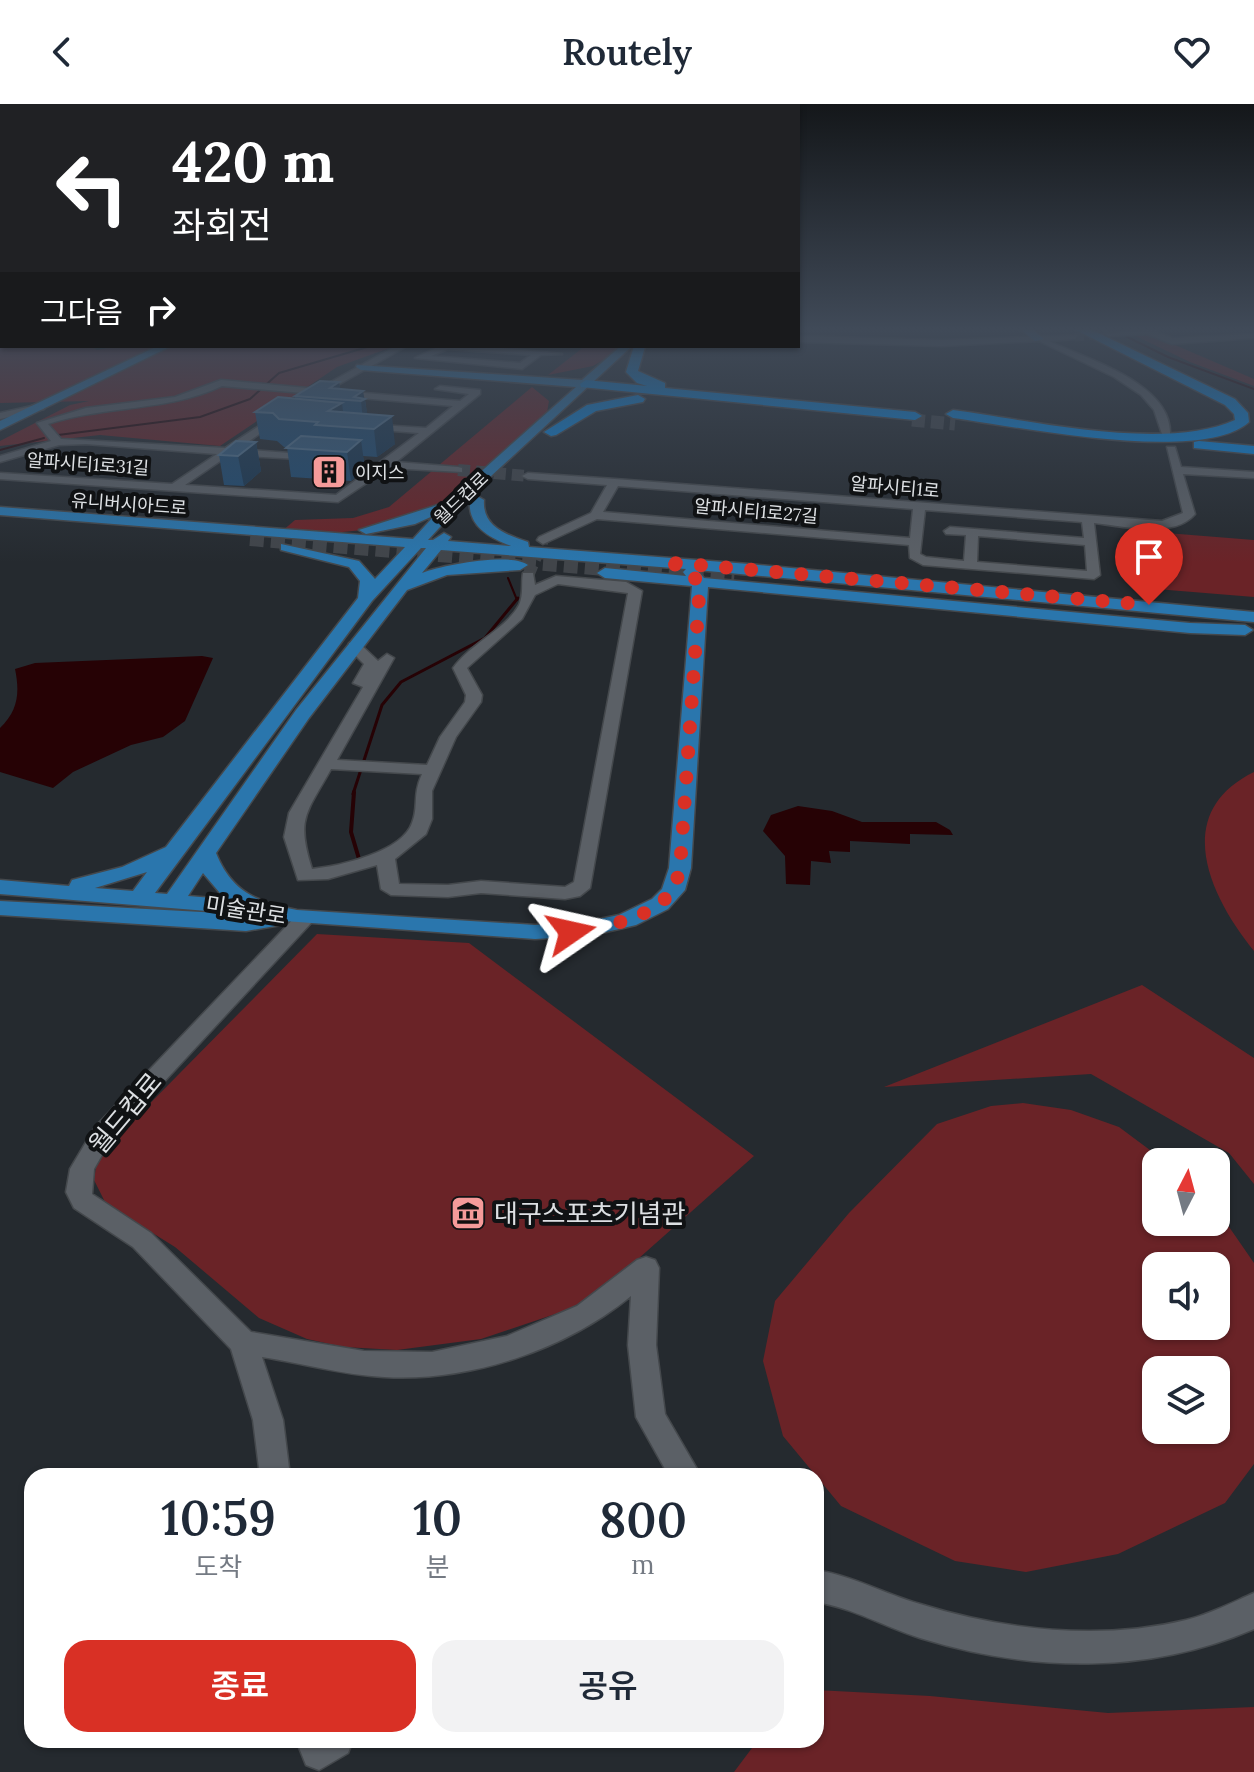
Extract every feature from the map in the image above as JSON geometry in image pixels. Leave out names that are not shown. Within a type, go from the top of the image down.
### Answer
[{"type":"highway","points":[[551,432],[596,407]]},
{"type":"highway","points":[[811,407],[915,415]]},
{"type":"highway","points":[[829,407],[915,415]]},
{"type":"highway","points":[[838,407],[915,415]]},
{"type":"highway","points":[[1156,438],[1215,434],[1234,428],[1243,419],[1234,407]]},
{"type":"highway","points":[[954,419],[1254,450]]},
{"type":"main road","points":[[0,426],[41,407]]},
{"type":"main road","points":[[546,407],[546,418]]},
{"type":"main road","name":"월드컵로","points":[[421,550],[458,499],[562,407]]},
{"type":"main road","name":"월드컵로","points":[[421,550],[456,524],[573,407]]},
{"type":"main road","points":[[297,533],[344,533],[382,528],[420,518],[458,499]]},
{"type":"main road","points":[[477,500],[478,518],[497,534],[520,544],[564,554]]},
{"type":"main road","points":[[0,518],[297,533],[368,539],[421,550]]},
{"type":"main road","points":[[0,518],[286,547],[357,551],[421,550],[488,556],[564,554],[1180,608],[1254,618]]},
{"type":"main road","name":"유니버시아드로","points":[[0,518],[252,536]]},
{"type":"main road","points":[[357,551],[378,545],[368,539]]},
{"type":"main road","points":[[286,547],[354,564],[368,580],[366,598]]},
{"type":"main road","points":[[174,900],[205,852],[399,589],[421,550]]},
{"type":"main road","points":[[140,897],[366,598],[421,550]]},
{"type":"main road","points":[[488,556],[527,578]]},
{"type":"main road","points":[[663,562],[682,566],[700,583]]},
{"type":"main road","points":[[399,589],[425,576],[453,568],[527,578],[650,578],[1190,628],[1254,629]]},
{"type":"main road","points":[[1254,618],[735,577],[1254,629]]},
{"type":"main road","points":[[650,578],[680,592],[698,606]]},
{"type":"main road","points":[[301,918],[571,932],[603,927],[650,909],[672,891],[680,868],[700,583]]},
{"type":"main road","points":[[698,606],[721,595],[755,589]]},
{"type":"main road","points":[[0,887],[89,884],[130,872],[175,850]]},
{"type":"main road","points":[[205,852],[213,875],[226,890],[254,908]]},
{"type":"main road","name":"미술관로","points":[[0,887],[254,908],[301,918]]},
{"type":"main road","name":"미술관로","points":[[0,908],[246,924],[301,918]]},
{"type":"street","points":[[0,416],[41,407]]},
{"type":"street","points":[[58,442],[42,423],[141,407]]},
{"type":"street","name":"알파시티1로31길","points":[[0,476],[338,499],[458,407]]},
{"type":"street","points":[[1156,438],[1157,407]]},
{"type":"street","points":[[225,451],[276,418],[289,415]]},
{"type":"street","points":[[352,424],[428,431]]},
{"type":"street","points":[[250,434],[248,440],[252,448],[271,454]]},
{"type":"street","points":[[0,459],[58,442],[86,441],[329,459]]},
{"type":"street","name":"알파시티1로","points":[[528,476],[1151,525],[1183,520],[1189,514],[1171,449]]},
{"type":"street","name":"알파시티1로31길","points":[[174,488],[225,451]]},
{"type":"street","points":[[373,463],[458,470]]},
{"type":"street","points":[[1178,470],[1254,475]]},
{"type":"street","points":[[543,540],[595,515],[615,482]]},
{"type":"street","points":[[919,507],[914,555],[917,558],[1094,575],[1088,520]]},
{"type":"street","name":"알파시티1로27길","points":[[595,515],[915,542]]},
{"type":"street","points":[[950,531],[1092,542]]},
{"type":"street","points":[[970,565],[972,532]]},
{"type":"street","points":[[385,857],[391,889],[401,892],[481,887],[565,893],[573,892],[583,884],[635,591],[626,586],[527,578],[504,628],[464,662],[461,674],[474,695],[473,702],[448,737],[423,791],[423,819],[417,834],[385,857],[305,876],[295,851],[293,826],[387,658]]},
{"type":"street","points":[[353,652],[372,663],[356,693],[362,704]]},
{"type":"street","points":[[327,764],[434,770]]},
{"type":"street","name":"월드컵로","points":[[274,1468],[268,1420],[243,1343],[223,1319],[142,1240],[83,1201],[77,1184],[103,1133],[301,918]]},
{"type":"street","points":[[243,1343],[285,1347],[345,1361],[384,1365],[422,1366],[472,1357],[580,1318],[646,1268],[642,1345],[651,1417],[681,1468]]},
{"type":"street","points":[[824,1587],[921,1621],[1026,1644],[1134,1646],[1195,1635],[1254,1610]]},
{"type":"shaded area","points":[[66,407],[278,407],[220,446],[100,435],[0,446],[0,441]]},
{"type":"shaded area","points":[[508,407],[548,407],[546,418],[458,499],[374,529],[321,534],[281,532],[295,520],[353,518],[389,507]]},
{"type":"shaded area","points":[[1154,532],[1254,540],[1254,597],[1156,589],[1144,534]]},
{"type":"shaded area","points":[[213,658],[185,721],[163,737],[131,745],[73,772],[53,788],[0,772],[0,728],[11,715],[16,701],[15,669],[35,663]]},
{"type":"shaded area","points":[[1254,772],[1254,951],[1224,906],[1213,881],[1206,857],[1205,832],[1212,810],[1228,789]]},
{"type":"shaded area","points":[[798,806],[832,811],[862,822],[936,822],[953,835],[910,834],[910,844],[850,841],[850,852],[829,851],[831,863],[811,861],[810,885],[786,884],[785,856],[763,831],[771,815]]},
{"type":"shaded area","points":[[317,934],[469,943],[754,1156],[611,1283],[570,1309],[481,1339],[397,1350],[344,1347],[307,1339],[259,1318],[175,1247],[106,1204],[94,1180],[96,1167],[108,1146]]},
{"type":"shaded area","points":[[1142,985],[1254,1058],[1254,1184],[1230,1154],[1230,1148],[1220,1148],[1091,1074],[884,1087]]},
{"type":"shaded area","points":[[1023,1103],[1071,1110],[1119,1127],[1147,1148],[1142,1148],[1142,1236],[1230,1236],[1230,1228],[1254,1263],[1254,1464],[1225,1503],[1118,1554],[1026,1572],[955,1561],[841,1506],[824,1485],[824,1468],[810,1468],[783,1436],[763,1361],[775,1301],[849,1213],[937,1124],[991,1106]]},
{"type":"shaded area","points":[[824,1690],[930,1696],[1108,1713],[1254,1707],[1254,1772],[734,1772],[752,1748],[824,1748]]},
{"type":"building","points":[[263,407],[335,407],[328,411],[392,416],[374,429],[315,425],[318,422],[279,419],[273,413],[255,412]]},
{"type":"building","points":[[301,436],[361,440],[347,452],[286,448]]},
{"type":"building","points":[[236,441],[256,442],[238,456],[219,455]]},
{"type":"waterway","points":[[58,435],[200,417],[228,407]]},
{"type":"waterway","points":[[0,450],[44,438]]},
{"type":"waterway","points":[[508,578],[517,599]]},
{"type":"waterway","points":[[353,794],[382,705],[401,682],[485,638],[517,599]]},
{"type":"waterway","points":[[354,792],[351,832],[359,859]]},
{"type":"tunnel","points":[[912,420],[955,424]]},
{"type":"tunnel","points":[[458,470],[528,476]]},
{"type":"tunnel","points":[[250,539],[734,580]]},
{"type":"tunnel","points":[[528,576],[543,540]]},
{"type":"place","name":"이지스","points":[[329,472]]},
{"type":"place","name":"대구스포츠기념관","points":[[468,1213]]},
{"type":"route","points":[[571,932],[603,927],[650,909],[672,891],[680,868],[700,583],[682,566],[663,562],[1149,605]]}]
